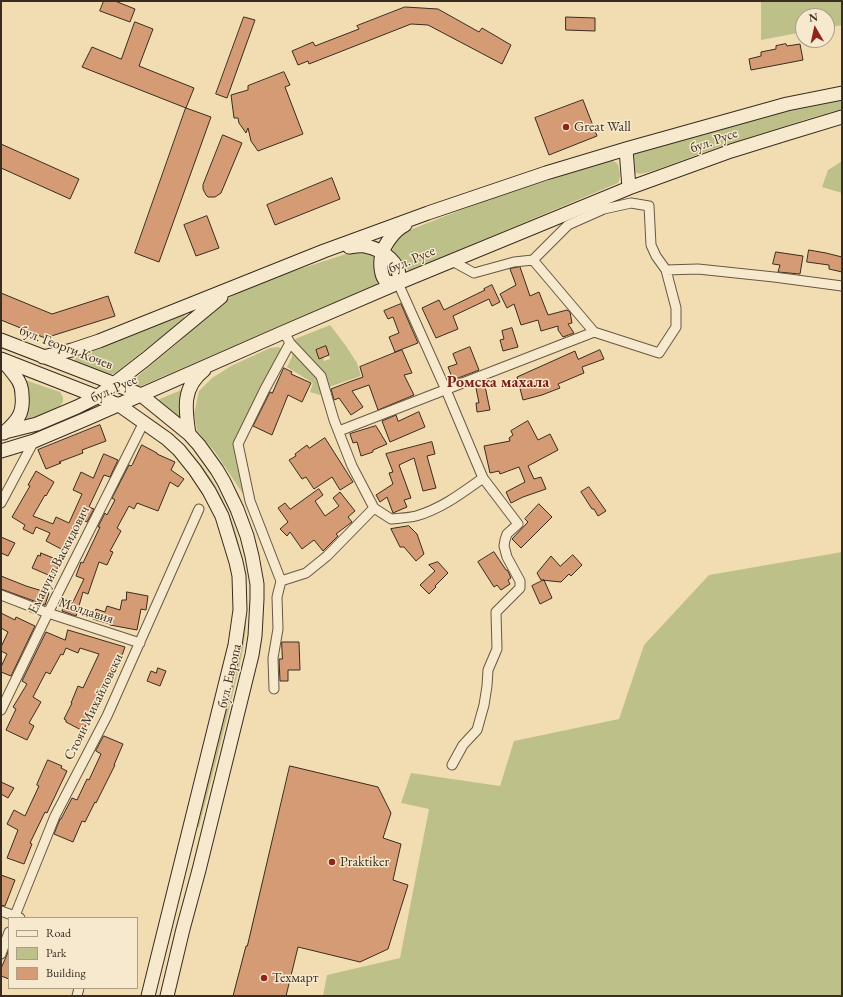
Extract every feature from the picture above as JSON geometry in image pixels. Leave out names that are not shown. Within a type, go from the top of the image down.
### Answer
[{"type":"main road","name":"бул. Русе","points":[[43,357],[72,350],[99,341],[324,252],[546,173],[787,104],[842,93]]},
{"type":"main road","name":"бул. Русе","points":[[1,451],[34,441],[213,363],[287,338],[398,283],[629,188],[731,151],[842,118]]},
{"type":"main road","points":[[626,149],[629,188]]},
{"type":"main road","points":[[398,283],[388,282],[384,278],[381,267],[383,252],[391,237],[398,229],[428,214]]},
{"type":"main road","points":[[324,252],[360,245],[383,252]]},
{"type":"main road","name":"бул. Русе","points":[[3,433],[37,424],[97,397],[146,359],[212,304],[238,286]]},
{"type":"main road","name":"бул. Георги Кочев","points":[[1,340],[141,395]]},
{"type":"main road","points":[[1,359],[119,405]]},
{"type":"main road","points":[[1,359],[18,380],[22,390],[23,405],[15,423],[3,433]]},
{"type":"main road","points":[[189,434],[186,412],[186,400],[189,390],[198,375],[213,363]]},
{"type":"main road","name":"бул. Европа","points":[[141,395],[189,434],[217,470],[243,523],[252,556],[257,584],[257,617],[252,655],[167,996]]},
{"type":"main road","name":"бул. Европа","points":[[119,405],[144,422],[179,450],[209,491],[222,516],[232,547],[239,576],[240,594],[240,610],[235,645],[148,996]]},
{"type":"street","points":[[452,261],[474,273],[514,262],[533,260],[568,225],[604,210],[631,203],[649,206],[651,245],[656,256],[666,270],[676,308],[676,327],[659,353],[594,332],[533,260]]},
{"type":"street","points":[[666,270],[698,269],[842,286]]},
{"type":"street","points":[[398,283],[446,390],[483,478],[518,524],[507,534],[504,546],[507,557],[520,581],[520,588],[496,612],[497,649],[488,670],[484,705],[477,730],[462,745],[452,765]]},
{"type":"street","points":[[339,431],[594,332]]},
{"type":"street","points":[[274,689],[273,658],[278,629],[277,597],[281,581],[250,501],[238,444],[265,389],[287,338],[321,376],[352,466],[374,508],[391,519],[415,516],[438,507],[464,492],[483,478]]},
{"type":"street","name":"Емануил Васкидович","points":[[1,710],[144,422]]},
{"type":"street","points":[[1,503],[34,441]]},
{"type":"street","points":[[281,581],[306,573],[327,556],[374,508]]},
{"type":"street","name":"Стоян Михайловски","points":[[16,917],[55,816],[107,716],[199,509]]},
{"type":"street","name":"Молдавия","points":[[1,595],[48,613],[140,642]]},
{"type":"street","points":[[1,911],[16,917]]},
{"type":"street","points":[[1,954],[8,935]]},
{"type":"green space","points":[[761,1],[842,1],[842,25],[835,26],[835,8],[795,8],[795,34],[761,40]]},
{"type":"green space","points":[[842,95],[842,109],[716,148],[653,171],[640,174],[634,172],[634,153]]},
{"type":"green space","points":[[611,160],[617,163],[619,168],[620,176],[618,183],[409,271],[392,251],[396,242],[407,231],[484,201]]},
{"type":"green space","points":[[842,161],[842,193],[822,187],[828,170]]},
{"type":"green space","points":[[362,250],[376,257],[377,284],[141,386],[136,385],[135,382],[138,376],[179,342],[208,314],[232,296],[257,283]]},
{"type":"green space","points":[[183,314],[185,315],[183,320],[115,373],[104,375],[75,363],[76,357],[81,354]]},
{"type":"green space","points":[[330,325],[357,363],[361,376],[329,387],[320,395],[310,392],[313,383],[287,367],[292,357],[295,339]],"holes":[[[326,346],[330,359],[324,361],[323,357],[319,358],[316,350]]]},
{"type":"green space","points":[[279,347],[282,350],[235,439],[247,500],[215,452],[197,431],[194,414],[199,391],[212,378],[231,366],[270,348]]},
{"type":"green space","points":[[25,380],[60,392],[63,397],[63,402],[59,407],[28,421],[24,421]]},
{"type":"green space","points":[[184,390],[180,401],[180,420],[158,402],[158,400]]},
{"type":"green space","points":[[144,414],[170,433],[192,454],[211,479],[225,505],[236,533],[243,563],[246,594],[246,626],[244,645],[199,827],[197,826],[241,625],[224,511],[142,415]]},
{"type":"green space","points":[[842,552],[842,996],[323,996],[327,975],[400,958],[429,809],[401,803],[411,773],[500,786],[514,741],[619,719],[644,645],[709,575]]},
{"type":"building","points":[[104,1],[115,1],[135,9],[130,22],[100,11]]},
{"type":"building","points":[[405,7],[438,9],[479,32],[482,28],[511,45],[502,64],[428,25],[411,24],[309,64],[308,61],[298,65],[292,51],[313,42],[315,46],[359,29],[357,26]]},
{"type":"building","points":[[244,17],[255,20],[227,98],[216,94]]},
{"type":"building","points":[[566,17],[595,18],[595,31],[566,30]]},
{"type":"building","points":[[135,22],[153,29],[139,66],[194,88],[186,108],[82,67],[92,47],[121,59]]},
{"type":"building","points":[[786,44],[787,46],[795,45],[795,48],[801,48],[803,60],[751,70],[749,59],[761,56],[761,52],[776,49],[776,46]]},
{"type":"building","points":[[284,72],[290,85],[285,87],[303,134],[258,151],[251,141],[248,128],[246,133],[239,123],[238,118],[234,118],[231,95],[248,90],[248,86]]},
{"type":"building","name":"Great Wall","points":[[583,100],[597,136],[549,155],[535,118]]},
{"type":"building","points":[[186,108],[211,117],[159,262],[135,253]]},
{"type":"building","points":[[223,135],[242,143],[221,193],[215,197],[208,197],[203,189],[203,185]]},
{"type":"building","points":[[1,144],[79,179],[70,199],[1,168]]},
{"type":"building","points":[[332,178],[340,199],[275,225],[267,205]]},
{"type":"building","points":[[207,216],[219,248],[196,256],[184,225]]},
{"type":"building","points":[[809,250],[842,257],[842,272],[829,269],[829,265],[807,262]]},
{"type":"building","points":[[776,252],[803,256],[800,274],[778,272],[780,265],[773,264]]},
{"type":"building","points":[[520,267],[530,296],[539,292],[548,315],[567,310],[570,312],[572,323],[568,324],[574,333],[563,337],[558,330],[558,326],[541,331],[538,320],[521,325],[514,304],[507,308],[500,294],[516,285],[510,269]]},
{"type":"building","points":[[492,285],[500,302],[492,306],[489,299],[453,316],[458,329],[436,338],[422,308],[439,300],[444,310],[485,290],[484,289]]},
{"type":"building","points":[[1,293],[52,314],[108,296],[115,316],[45,338],[1,320]]},
{"type":"building","points":[[401,304],[418,343],[395,352],[389,337],[399,333],[393,317],[388,319],[384,311]]},
{"type":"building","points":[[512,328],[518,347],[503,351],[500,340],[504,339],[502,331]]},
{"type":"building","points":[[326,346],[329,355],[319,359],[316,350]]},
{"type":"building","points":[[470,347],[479,370],[453,380],[448,367],[457,364],[453,354]]},
{"type":"building","points":[[402,350],[412,373],[404,375],[414,395],[378,410],[369,385],[352,391],[363,407],[351,415],[339,398],[334,400],[331,389],[363,377],[360,367]]},
{"type":"building","points":[[600,350],[604,359],[582,367],[584,373],[558,384],[560,388],[523,400],[517,377],[575,351],[578,359]]},
{"type":"building","points":[[284,368],[292,372],[291,374],[311,383],[302,402],[288,395],[272,435],[253,426],[270,392],[272,393]]},
{"type":"building","points":[[485,386],[490,410],[477,412],[476,403],[479,403],[476,388]]},
{"type":"building","points":[[419,412],[425,427],[390,442],[382,421],[396,415],[398,421]]},
{"type":"building","points":[[528,421],[538,440],[550,434],[558,450],[528,466],[534,479],[541,477],[546,489],[511,503],[506,492],[525,482],[519,467],[500,474],[499,471],[490,473],[484,446],[510,441],[509,438],[513,435],[511,431]]},
{"type":"building","points":[[100,425],[106,441],[82,450],[83,453],[59,462],[61,463],[46,469],[38,450]]},
{"type":"building","points":[[376,426],[387,444],[373,450],[373,452],[361,456],[357,442],[353,443],[350,434]]},
{"type":"building","points":[[325,438],[353,482],[340,490],[332,477],[314,489],[306,477],[302,479],[289,460],[296,456],[295,454],[307,445],[309,448]]},
{"type":"building","points":[[432,442],[435,454],[427,456],[436,488],[423,491],[414,458],[399,465],[411,498],[404,500],[407,507],[393,513],[387,497],[380,502],[376,495],[393,484],[389,473],[393,472],[386,454]]},
{"type":"building","points":[[142,445],[175,462],[171,470],[184,479],[178,487],[170,482],[158,511],[137,503],[134,509],[129,506],[117,528],[121,531],[110,551],[113,552],[107,565],[99,562],[88,594],[83,592],[76,616],[62,611],[65,600],[73,602],[84,579],[76,576],[81,562],[83,563],[105,513],[107,515],[115,500],[112,498],[129,465],[132,465]]},
{"type":"building","points":[[104,454],[118,460],[110,477],[104,475],[89,507],[94,509],[87,522],[81,519],[72,539],[68,537],[63,550],[46,541],[50,533],[36,527],[33,534],[23,529],[25,525],[12,517],[30,486],[28,485],[36,471],[54,482],[33,516],[53,524],[56,517],[69,523],[82,494],[73,490],[81,472],[93,478]]},
{"type":"building","points":[[589,487],[606,511],[598,516],[581,492]]},
{"type":"building","points":[[319,489],[323,495],[315,501],[325,516],[339,506],[333,498],[340,492],[355,511],[348,517],[352,522],[336,534],[338,536],[323,551],[314,540],[302,549],[290,532],[287,536],[280,529],[288,522],[278,508],[285,503],[290,509]]},
{"type":"building","points":[[539,504],[552,517],[521,548],[512,539],[528,522],[525,519]]},
{"type":"building","points":[[409,526],[417,534],[424,554],[416,561],[404,547],[400,547],[391,529]]},
{"type":"building","points":[[1,537],[15,543],[8,556],[1,553]]},
{"type":"building","points":[[494,552],[508,571],[511,578],[508,580],[510,584],[501,590],[497,585],[494,587],[478,562]]},
{"type":"building","points":[[41,553],[58,560],[56,564],[59,565],[53,577],[32,568],[38,555],[40,556]]},
{"type":"building","points":[[573,555],[582,565],[571,576],[569,574],[561,582],[541,580],[537,573],[551,556],[560,566]]},
{"type":"building","points":[[438,562],[448,573],[429,594],[420,585],[435,571],[429,565]]},
{"type":"building","points":[[1,576],[49,593],[45,605],[1,589]]},
{"type":"building","points":[[544,580],[552,598],[540,604],[532,586]]},
{"type":"building","points":[[127,592],[148,596],[146,610],[141,609],[137,630],[110,625],[93,619],[96,609],[105,612],[107,606],[120,610],[122,600],[126,600]]},
{"type":"building","points":[[1,613],[15,620],[16,617],[35,626],[11,676],[1,672],[1,667],[7,654],[1,651],[1,647],[8,632],[1,628]]},
{"type":"building","points":[[68,630],[125,647],[118,667],[115,666],[94,712],[93,711],[83,731],[66,722],[64,719],[78,686],[83,688],[99,654],[80,648],[78,653],[66,648],[50,674],[46,672],[33,697],[41,702],[29,723],[34,726],[27,740],[6,730],[16,709],[13,707],[27,684],[22,681],[46,632],[65,640]]},
{"type":"building","points":[[282,642],[299,642],[300,670],[288,670],[288,681],[280,681],[279,659],[282,659]]},
{"type":"building","points":[[158,668],[166,671],[160,686],[147,681],[151,671],[156,673]]},
{"type":"building","points":[[104,736],[123,744],[115,765],[96,803],[95,802],[85,822],[82,821],[73,842],[54,834],[60,819],[72,798],[77,800],[87,779],[89,780],[101,754],[96,751]]},
{"type":"building","points":[[48,760],[62,766],[61,768],[67,771],[47,813],[45,812],[30,843],[32,844],[24,864],[7,858],[18,830],[7,824],[14,810],[25,816],[39,786],[37,785]]},
{"type":"building","name":"Praktiker","points":[[290,766],[378,787],[391,813],[383,838],[401,844],[393,880],[408,885],[388,949],[360,962],[298,947],[286,996],[233,996],[247,946]]},
{"type":"building","points":[[1,782],[14,788],[8,798],[1,794]]},
{"type":"building","points":[[1,875],[15,880],[5,906],[1,905]]},
{"type":"building","points":[[8,952],[8,979],[1,976],[1,969]]},
{"type":"place","name":"Great Wall","points":[[566,127]]},
{"type":"place","name":"Praktiker","points":[[332,862]]},
{"type":"place","name":"Техмарт","points":[[264,978]]},
{"type":"district","name":"Ромска махала","points":[[498,383]]}]
